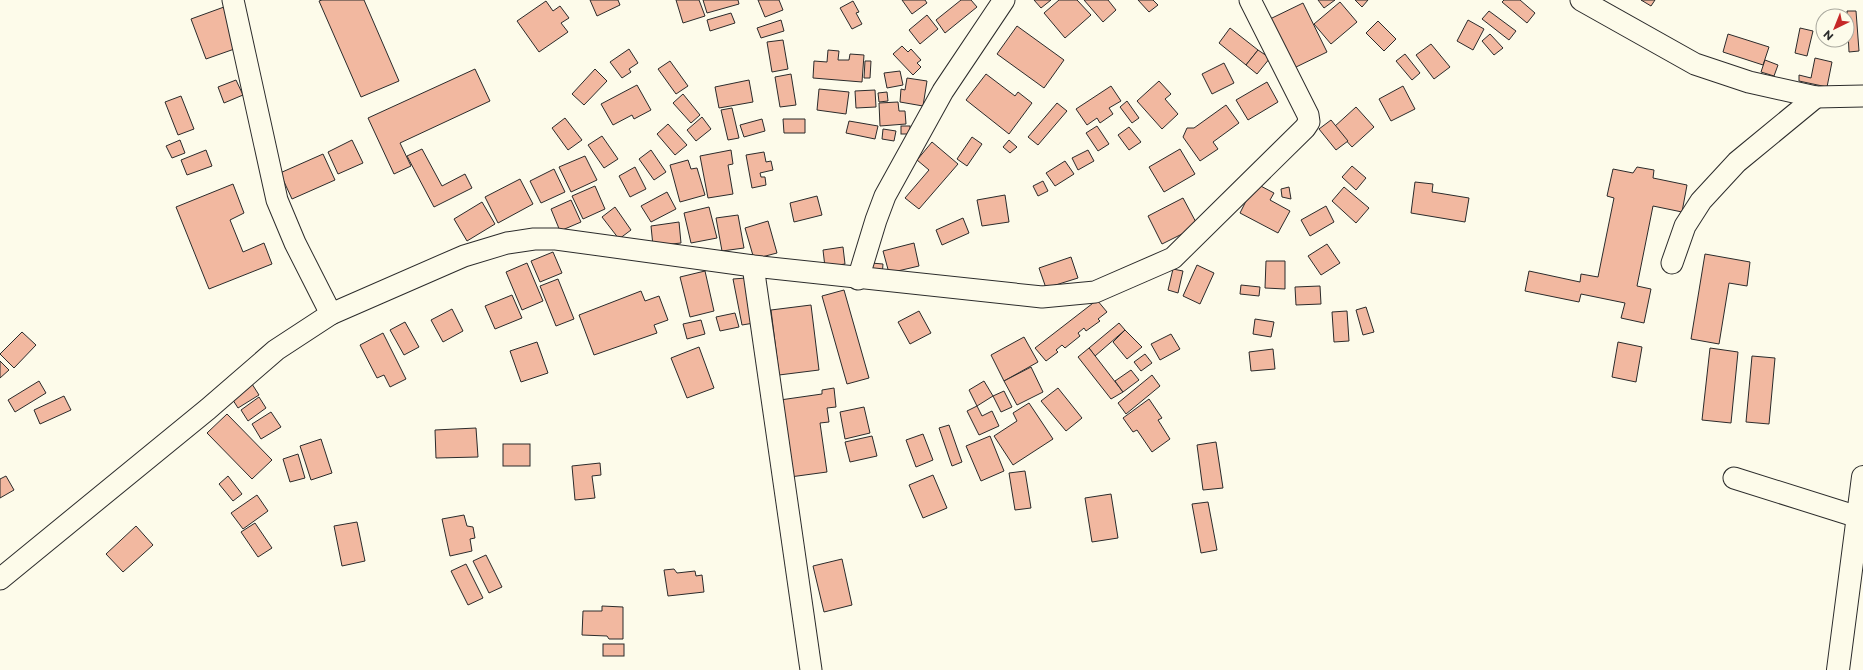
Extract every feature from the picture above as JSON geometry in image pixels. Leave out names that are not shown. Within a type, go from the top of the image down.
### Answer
[{"type":"highway","points":[[1838,670],[1863,477]]},
{"type":"street","points":[[233,0],[277,200],[295,243],[331,314]]},
{"type":"street","points":[[858,279],[885,196],[943,91],[1004,0]]},
{"type":"street","points":[[0,579],[208,409],[276,350],[331,314],[464,256],[507,243],[534,239],[556,239],[858,279],[1042,297],[1095,292],[1173,258],[1233,201],[1305,128],[1309,122],[1308,115],[1250,0]]},
{"type":"street","points":[[1581,0],[1695,64],[1749,82],[1816,97],[1863,96]]},
{"type":"street","points":[[1672,263],[1685,226],[1701,201],[1737,162],[1816,97]]},
{"type":"street","points":[[753,266],[811,670]]},
{"type":"street","points":[[1734,478],[1858,517]]},
{"type":"building","points":[[364,0],[399,81],[361,97],[319,1]]},
{"type":"building","points":[[590,0],[618,0],[620,5],[597,16]]},
{"type":"building","points":[[676,0],[699,0],[705,16],[683,23]]},
{"type":"building","points":[[703,0],[738,0],[739,4],[707,13]]},
{"type":"building","points":[[758,0],[779,0],[783,10],[765,17]]},
{"type":"building","points":[[902,0],[925,0],[927,3],[912,14]]},
{"type":"building","points":[[961,0],[971,0],[977,7],[945,33],[936,20]]},
{"type":"building","points":[[1034,0],[1051,0],[1041,8]]},
{"type":"building","points":[[1059,0],[1077,0],[1091,15],[1065,38],[1044,13]]},
{"type":"building","points":[[1084,0],[1108,0],[1116,10],[1103,22]]},
{"type":"building","points":[[1138,0],[1153,0],[1158,5],[1149,12]]},
{"type":"building","points":[[1318,0],[1335,0],[1324,8]]},
{"type":"building","points":[[1355,0],[1368,0],[1362,7]]},
{"type":"building","points":[[1504,0],[1520,0],[1535,13],[1527,23],[1502,2]]},
{"type":"building","points":[[1641,0],[1655,0],[1651,6]]},
{"type":"building","points":[[546,1],[553,11],[560,6],[569,18],[561,23],[568,32],[539,52],[517,21]]},
{"type":"building","points":[[853,1],[859,12],[856,13],[862,24],[852,29],[840,8]]},
{"type":"building","points":[[1340,2],[1357,22],[1331,44],[1314,24]]},
{"type":"building","points":[[1303,3],[1327,52],[1294,68],[1270,19]]},
{"type":"building","points":[[224,7],[240,47],[206,59],[191,19]]},
{"type":"building","points":[[1489,11],[1516,31],[1509,40],[1482,19]]},
{"type":"building","points":[[1856,11],[1859,51],[1849,52],[1849,48],[1855,48]]},
{"type":"building","points":[[731,13],[735,23],[710,31],[707,20]]},
{"type":"building","points":[[927,15],[938,29],[920,44],[909,30]]},
{"type":"building","points":[[781,20],[784,31],[761,38],[757,28]]},
{"type":"building","points":[[1468,20],[1484,29],[1473,50],[1457,41]]},
{"type":"building","points":[[1378,21],[1396,39],[1384,51],[1366,33]]},
{"type":"building","points":[[1017,26],[1064,60],[1044,88],[997,54]]},
{"type":"building","points":[[1230,28],[1258,50],[1246,65],[1219,43]]},
{"type":"building","points":[[1800,28],[1813,31],[1807,56],[1795,53]]},
{"type":"building","points":[[1490,34],[1503,48],[1494,55],[1482,41]]},
{"type":"building","points":[[1728,34],[1769,47],[1763,65],[1723,52]]},
{"type":"building","points":[[783,40],[788,69],[772,72],[767,42]]},
{"type":"building","points":[[1431,44],[1450,67],[1434,79],[1416,55]]},
{"type":"building","points":[[902,46],[908,52],[911,49],[921,60],[917,63],[921,67],[913,75],[893,54]]},
{"type":"building","points":[[629,49],[638,63],[629,69],[631,72],[622,78],[610,62]]},
{"type":"building","points":[[828,50],[839,51],[838,60],[849,60],[850,54],[864,55],[862,82],[813,78],[814,61],[827,62]]},
{"type":"building","points":[[1258,50],[1270,58],[1257,74],[1246,65]]},
{"type":"building","points":[[1405,54],[1420,73],[1412,80],[1396,61]]},
{"type":"building","points":[[1815,58],[1832,62],[1827,87],[1799,81],[1799,75],[1811,78]]},
{"type":"building","points":[[1765,60],[1778,65],[1774,76],[1761,72]]},
{"type":"building","points":[[670,61],[688,86],[676,94],[658,69]]},
{"type":"building","points":[[865,61],[871,61],[870,78],[864,78]]},
{"type":"building","points":[[1224,63],[1234,83],[1212,94],[1202,74]]},
{"type":"building","points":[[475,69],[490,101],[400,143],[411,166],[394,174],[368,118]]},
{"type":"building","points":[[595,69],[607,81],[584,105],[572,94]]},
{"type":"building","points":[[900,71],[903,85],[887,88],[884,73]]},
{"type":"building","points":[[791,74],[796,105],[780,107],[775,77]]},
{"type":"building","points":[[986,74],[1015,96],[1018,92],[1032,103],[1009,134],[966,100]]},
{"type":"building","points":[[907,78],[927,81],[923,106],[900,102],[901,89],[905,90]]},
{"type":"building","points":[[236,80],[243,95],[224,103],[218,87]]},
{"type":"building","points":[[749,80],[753,102],[719,108],[715,87]]},
{"type":"building","points":[[1159,81],[1171,94],[1165,99],[1178,114],[1162,129],[1137,101]]},
{"type":"building","points":[[1267,82],[1278,102],[1248,120],[1236,100]]},
{"type":"building","points":[[637,85],[651,110],[634,119],[632,115],[613,125],[601,104]]},
{"type":"building","points":[[1111,86],[1121,101],[1109,108],[1113,114],[1100,123],[1097,118],[1087,125],[1076,109]]},
{"type":"building","points":[[1403,86],[1415,109],[1391,121],[1379,99]]},
{"type":"building","points":[[819,89],[849,92],[846,114],[817,110]]},
{"type":"building","points":[[875,90],[876,107],[856,108],[855,91]]},
{"type":"building","points":[[887,92],[888,101],[879,102],[878,93]]},
{"type":"building","points":[[683,94],[700,115],[691,123],[673,103]]},
{"type":"building","points":[[181,96],[194,129],[178,135],[165,102]]},
{"type":"building","points":[[1127,101],[1139,118],[1132,123],[1120,107]]},
{"type":"building","points":[[898,102],[899,111],[905,111],[906,124],[880,126],[879,103]]},
{"type":"building","points":[[1057,103],[1067,111],[1038,145],[1028,137]]},
{"type":"building","points":[[1226,105],[1239,123],[1213,142],[1218,149],[1200,161],[1183,137],[1187,128],[1194,128]]},
{"type":"building","points":[[1356,107],[1374,127],[1352,147],[1334,127]]},
{"type":"building","points":[[732,108],[739,138],[728,140],[721,110]]},
{"type":"building","points":[[702,117],[711,129],[696,141],[687,130]]},
{"type":"building","points":[[565,118],[582,140],[568,150],[552,128]]},
{"type":"building","points":[[762,119],[765,131],[744,137],[740,125]]},
{"type":"building","points":[[783,119],[805,119],[805,133],[784,133]]},
{"type":"building","points":[[1331,120],[1348,141],[1336,150],[1319,129]]},
{"type":"building","points":[[849,121],[878,126],[875,139],[846,133]]},
{"type":"building","points":[[668,124],[687,145],[675,155],[657,134]]},
{"type":"building","points":[[901,126],[910,126],[910,134],[901,134]]},
{"type":"building","points":[[1097,126],[1109,144],[1098,151],[1086,133]]},
{"type":"building","points":[[1129,127],[1141,142],[1129,150],[1118,135]]},
{"type":"building","points":[[883,129],[896,131],[894,141],[882,139]]},
{"type":"building","points":[[602,136],[618,159],[604,168],[588,145]]},
{"type":"building","points":[[972,137],[982,144],[967,166],[957,159]]},
{"type":"building","points":[[180,140],[185,153],[172,158],[166,146]]},
{"type":"building","points":[[352,140],[363,163],[338,174],[328,152]]},
{"type":"building","points":[[1009,140],[1017,147],[1010,153],[1003,147]]},
{"type":"building","points":[[932,142],[958,164],[919,209],[905,198],[929,170],[917,160]]},
{"type":"building","points":[[422,149],[442,186],[465,174],[472,188],[434,207],[407,156]]},
{"type":"building","points":[[1180,149],[1195,174],[1164,192],[1149,167]]},
{"type":"building","points":[[206,150],[212,166],[187,175],[181,160]]},
{"type":"building","points":[[651,150],[666,172],[654,180],[639,159]]},
{"type":"building","points":[[731,150],[733,164],[728,165],[733,194],[708,198],[700,156]]},
{"type":"building","points":[[1088,150],[1094,161],[1078,170],[1072,158]]},
{"type":"building","points":[[764,152],[766,162],[771,161],[773,170],[760,173],[761,177],[765,177],[766,185],[752,188],[746,155]]},
{"type":"building","points":[[323,154],[335,180],[292,199],[280,173]]},
{"type":"building","points":[[585,156],[597,180],[571,192],[559,167]]},
{"type":"building","points":[[688,160],[691,169],[697,168],[705,195],[680,202],[670,165]]},
{"type":"building","points":[[1065,161],[1074,174],[1055,186],[1046,173]]},
{"type":"building","points":[[1352,166],[1366,178],[1356,190],[1342,177]]},
{"type":"building","points":[[635,167],[646,189],[630,197],[619,176]]},
{"type":"building","points":[[1637,167],[1654,170],[1653,178],[1687,185],[1682,212],[1653,206],[1637,286],[1651,289],[1644,323],[1621,318],[1625,303],[1581,294],[1579,302],[1525,291],[1529,271],[1580,282],[1581,274],[1598,277],[1614,198],[1607,196],[1613,169],[1633,173]]},
{"type":"building","points":[[554,169],[565,192],[541,203],[530,181]]},
{"type":"building","points":[[520,179],[533,204],[498,223],[485,197]]},
{"type":"building","points":[[1043,181],[1048,191],[1038,196],[1033,186]]},
{"type":"building","points":[[1415,182],[1433,184],[1432,192],[1469,198],[1465,222],[1411,213]]},
{"type":"building","points":[[1255,183],[1274,193],[1270,200],[1290,211],[1278,233],[1240,213]]},
{"type":"building","points":[[233,184],[244,213],[230,220],[243,252],[264,243],[272,264],[209,289],[176,207]]},
{"type":"building","points":[[595,186],[605,209],[583,219],[572,196]]},
{"type":"building","points":[[1289,187],[1291,199],[1282,197],[1281,189]]},
{"type":"building","points":[[1344,187],[1369,208],[1356,223],[1332,201]]},
{"type":"building","points":[[667,192],[676,209],[651,222],[641,206]]},
{"type":"building","points":[[1005,195],[1009,222],[982,226],[977,200]]},
{"type":"building","points":[[817,196],[822,215],[794,222],[790,203]]},
{"type":"building","points":[[1183,198],[1198,226],[1162,244],[1148,216]]},
{"type":"building","points":[[571,200],[581,222],[560,231],[551,209]]},
{"type":"building","points":[[482,202],[495,224],[467,241],[454,219]]},
{"type":"building","points":[[1326,206],[1334,222],[1310,236],[1301,220]]},
{"type":"building","points":[[615,207],[631,230],[619,239],[602,217]]},
{"type":"building","points":[[709,207],[717,238],[691,243],[684,213]]},
{"type":"building","points":[[738,215],[744,248],[722,251],[716,218]]},
{"type":"building","points":[[963,218],[969,233],[942,245],[936,230]]},
{"type":"building","points":[[768,221],[777,253],[754,259],[745,228]]},
{"type":"building","points":[[679,222],[681,243],[653,246],[651,226]]},
{"type":"building","points":[[914,243],[919,266],[889,273],[883,251]]},
{"type":"building","points":[[1327,244],[1340,263],[1321,275],[1308,256]]},
{"type":"building","points":[[843,247],[845,264],[825,267],[823,250]]},
{"type":"building","points":[[553,252],[562,273],[540,282],[531,261]]},
{"type":"building","points":[[1705,254],[1750,262],[1747,286],[1729,283],[1719,344],[1691,339]]},
{"type":"building","points":[[1071,257],[1078,278],[1046,288],[1039,268]]},
{"type":"building","points":[[1266,261],[1285,261],[1285,289],[1265,288]]},
{"type":"building","points":[[527,263],[543,301],[522,310],[506,272]]},
{"type":"building","points":[[871,263],[883,264],[882,277],[870,275]]},
{"type":"building","points":[[1197,265],[1214,273],[1200,304],[1183,296]]},
{"type":"building","points":[[1173,269],[1183,271],[1178,293],[1168,290]]},
{"type":"building","points":[[705,271],[714,311],[690,317],[680,277]]},
{"type":"building","points":[[746,278],[754,323],[742,325],[733,279]]},
{"type":"building","points":[[558,279],[574,319],[556,326],[540,286]]},
{"type":"building","points":[[1241,285],[1260,287],[1259,296],[1240,294]]},
{"type":"building","points":[[1320,286],[1321,304],[1296,305],[1295,287]]},
{"type":"building","points":[[844,290],[869,378],[847,384],[822,296]]},
{"type":"building","points":[[641,291],[645,301],[659,296],[668,320],[654,325],[657,333],[594,355],[579,315]]},
{"type":"building","points":[[512,295],[522,318],[495,329],[485,306]]},
{"type":"building","points":[[1097,300],[1107,312],[1098,319],[1100,321],[1086,331],[1084,328],[1078,333],[1080,336],[1065,348],[1062,345],[1056,350],[1058,352],[1046,361],[1035,348]]},
{"type":"building","points":[[811,305],[819,370],[779,375],[771,310]]},
{"type":"building","points":[[1366,307],[1374,332],[1363,335],[1356,310]]},
{"type":"building","points":[[452,309],[463,331],[443,342],[431,320]]},
{"type":"building","points":[[919,311],[931,333],[910,344],[898,322]]},
{"type":"building","points":[[1347,311],[1349,341],[1334,342],[1332,312]]},
{"type":"building","points":[[735,313],[739,327],[720,331],[716,317]]},
{"type":"building","points":[[1255,319],[1274,322],[1271,337],[1253,334]]},
{"type":"building","points":[[701,320],[705,334],[687,339],[683,324]]},
{"type":"building","points":[[405,322],[419,347],[404,355],[390,330]]},
{"type":"building","points":[[1119,323],[1125,330],[1095,356],[1089,348]]},
{"type":"building","points":[[1125,330],[1142,347],[1127,359],[1113,342]]},
{"type":"building","points":[[22,332],[36,345],[14,368],[0,354]]},
{"type":"building","points":[[383,333],[406,379],[390,387],[384,375],[377,378],[360,345]]},
{"type":"building","points":[[1171,334],[1180,349],[1160,360],[1151,344]]},
{"type":"building","points":[[1024,337],[1038,362],[1004,381],[991,355]]},
{"type":"building","points":[[537,342],[548,373],[521,382],[510,351]]},
{"type":"building","points":[[1618,342],[1642,347],[1636,382],[1612,377]]},
{"type":"building","points":[[699,347],[714,388],[687,398],[671,358]]},
{"type":"building","points":[[1089,348],[1123,392],[1111,399],[1078,357]]},
{"type":"building","points":[[1710,348],[1738,352],[1731,423],[1702,420]]},
{"type":"building","points":[[1273,349],[1275,369],[1251,371],[1249,352]]},
{"type":"building","points":[[1145,354],[1152,363],[1141,371],[1134,362]]},
{"type":"building","points":[[1752,356],[1775,358],[1769,424],[1746,422]]},
{"type":"building","points":[[0,361],[9,370],[0,378]]},
{"type":"building","points":[[1031,367],[1043,392],[1017,405],[1004,381]]},
{"type":"building","points":[[1131,370],[1139,380],[1123,392],[1115,381]]},
{"type":"building","points":[[1152,375],[1160,386],[1126,414],[1118,403]]},
{"type":"building","points":[[39,381],[46,393],[15,412],[8,400]]},
{"type":"building","points":[[984,381],[993,396],[977,406],[969,390]]},
{"type":"building","points":[[252,384],[259,395],[238,408],[231,397]]},
{"type":"building","points":[[834,388],[836,407],[827,408],[829,422],[820,423],[827,472],[790,477],[780,400],[822,394],[822,390]]},
{"type":"building","points":[[1058,388],[1082,418],[1066,431],[1041,401]]},
{"type":"building","points":[[1004,391],[1012,407],[1001,412],[993,396]]},
{"type":"building","points":[[64,396],[71,410],[40,424],[34,410]]},
{"type":"building","points":[[259,397],[266,408],[248,421],[241,410]]},
{"type":"building","points":[[1149,399],[1162,418],[1158,420],[1170,439],[1152,452],[1137,430],[1133,432],[1123,418]]},
{"type":"building","points":[[1029,403],[1053,439],[1013,465],[994,436],[1017,421],[1013,413]]},
{"type":"building","points":[[977,406],[982,416],[992,411],[999,426],[979,435],[967,411]]},
{"type":"building","points":[[864,407],[870,433],[845,439],[840,412]]},
{"type":"building","points":[[271,412],[281,427],[261,439],[252,424]]},
{"type":"building","points":[[227,414],[272,460],[252,479],[207,433]]},
{"type":"building","points":[[949,425],[962,462],[952,466],[939,428]]},
{"type":"building","points":[[476,428],[478,457],[436,458],[435,430]]},
{"type":"building","points":[[923,434],[933,460],[916,467],[906,440]]},
{"type":"building","points":[[872,436],[877,456],[850,462],[845,442]]},
{"type":"building","points":[[990,436],[1004,471],[981,481],[966,446]]},
{"type":"building","points":[[321,439],[332,473],[311,480],[300,446]]},
{"type":"building","points":[[1216,442],[1223,488],[1203,490],[1197,445]]},
{"type":"building","points":[[503,444],[530,444],[530,466],[503,466]]},
{"type":"building","points":[[298,454],[305,478],[290,482],[283,459]]},
{"type":"building","points":[[600,463],[601,475],[592,476],[595,498],[575,500],[572,466]]},
{"type":"building","points":[[1025,471],[1031,508],[1015,510],[1009,473]]},
{"type":"building","points":[[933,475],[947,508],[923,518],[909,485]]},
{"type":"building","points":[[6,476],[14,490],[0,498],[0,479]]},
{"type":"building","points":[[228,476],[242,494],[233,501],[219,484]]},
{"type":"building","points":[[1111,494],[1118,538],[1092,542],[1085,498]]},
{"type":"building","points":[[257,495],[268,511],[243,529],[231,513]]},
{"type":"building","points":[[1208,502],[1217,550],[1201,553],[1192,504]]},
{"type":"building","points":[[464,515],[467,526],[473,527],[475,538],[470,539],[472,551],[450,556],[442,519]]},
{"type":"building","points":[[357,522],[365,561],[342,566],[334,526]]},
{"type":"building","points":[[255,523],[272,548],[258,557],[241,532]]},
{"type":"building","points":[[136,526],[153,545],[123,572],[106,554]]},
{"type":"building","points":[[486,555],[502,587],[489,593],[473,561]]},
{"type":"building","points":[[842,559],[852,605],[824,612],[813,566]]},
{"type":"building","points":[[466,564],[483,598],[468,605],[451,571]]},
{"type":"building","points":[[674,569],[677,573],[695,571],[696,576],[702,575],[704,592],[668,596],[664,570]]},
{"type":"building","points":[[602,606],[623,607],[623,639],[609,639],[607,636],[582,635],[583,611],[602,611]]},
{"type":"building","points":[[603,644],[624,644],[624,656],[603,656]]}]
